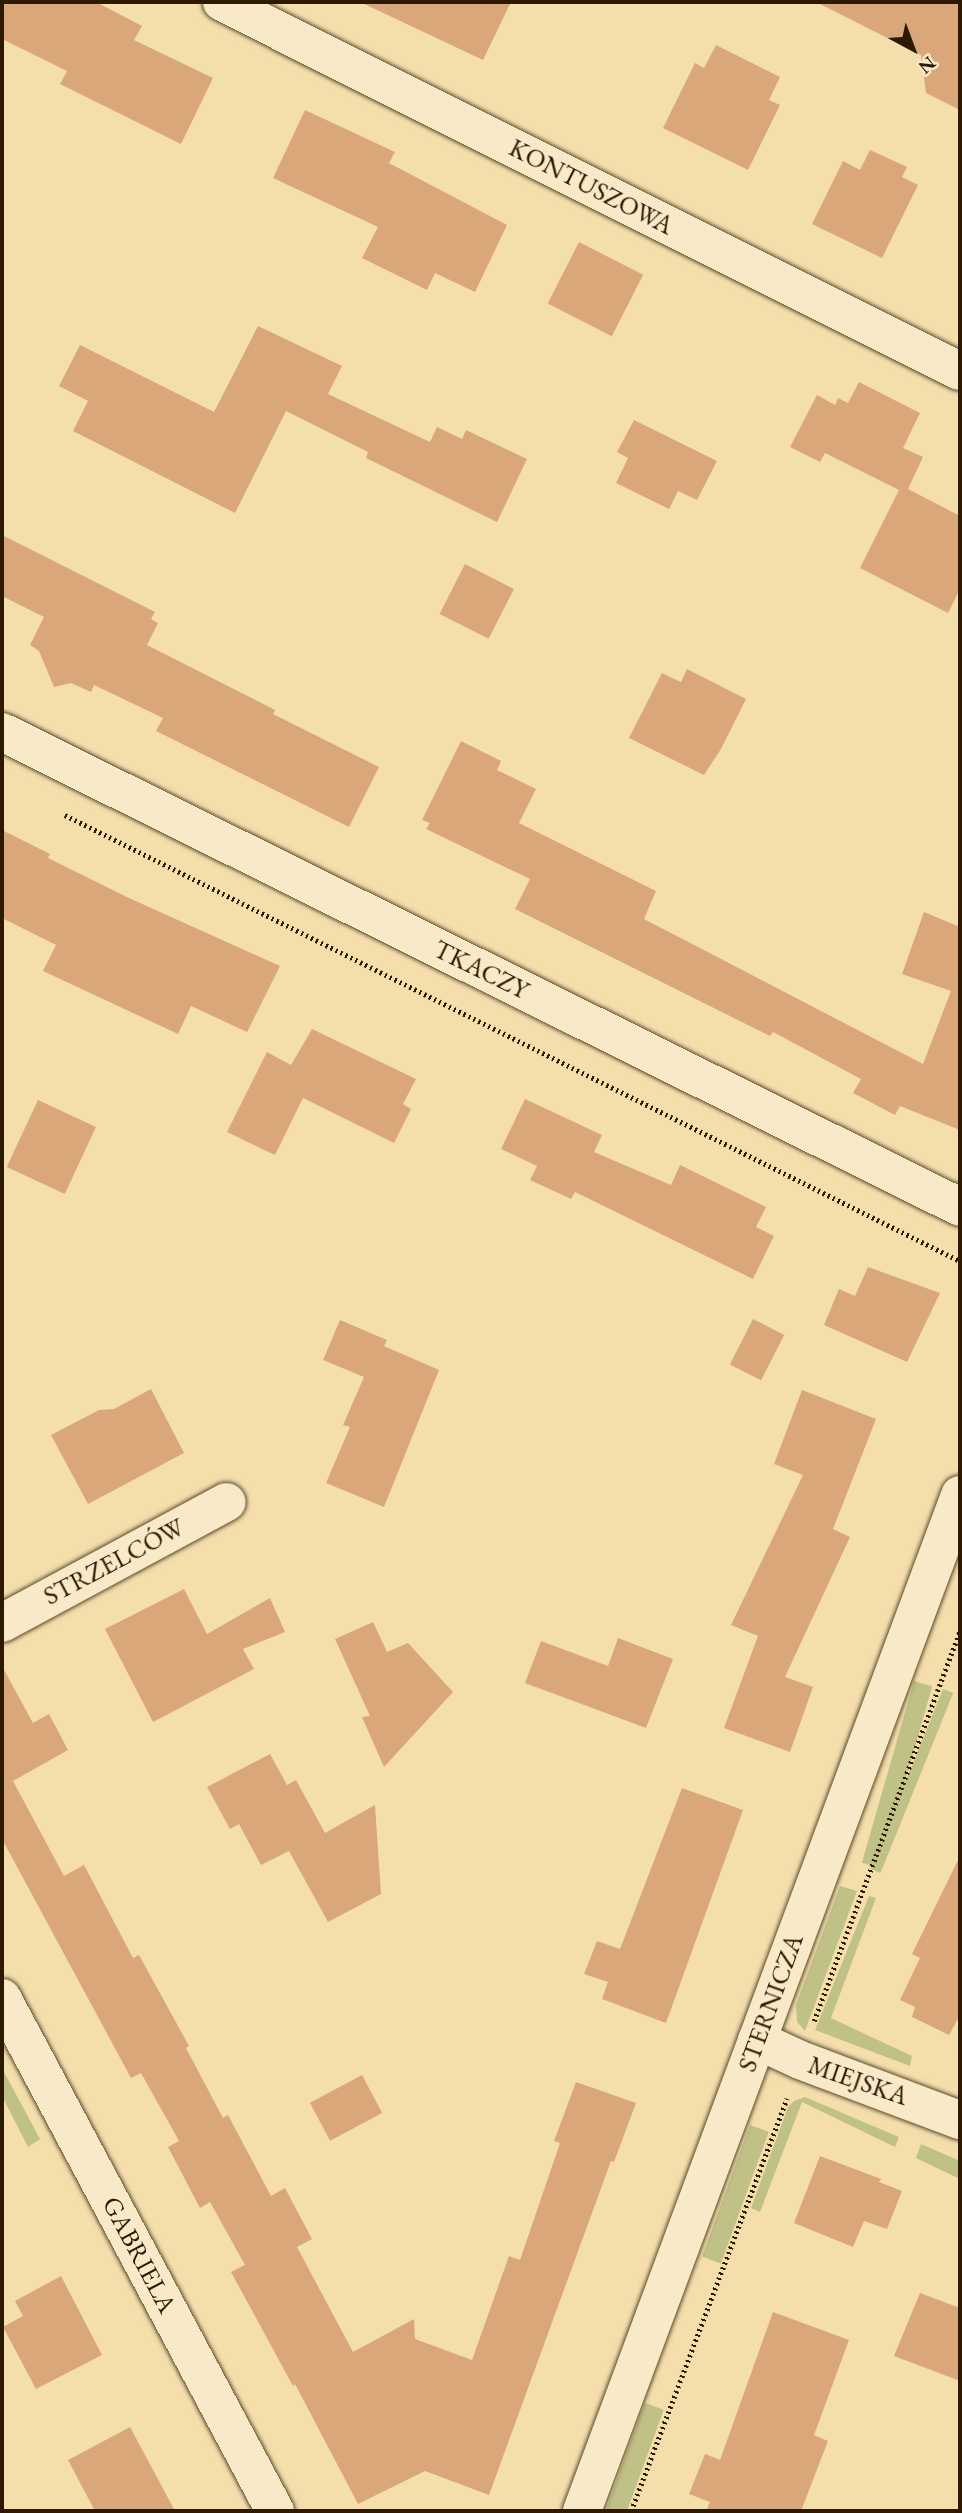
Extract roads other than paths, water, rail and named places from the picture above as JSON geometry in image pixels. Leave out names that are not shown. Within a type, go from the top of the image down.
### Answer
[{"type":"street","name":"KONTUSZOWA","points":[[222,2],[960,371]]},
{"type":"street","name":"TKACZY","points":[[2,732],[960,1208]]},
{"type":"street","name":"STERNICZA","points":[[582,2511],[960,1495]]},
{"type":"street","name":"STRZELCÓW","points":[[2,1623],[226,1502]]},
{"type":"street","name":"GABRIELA","points":[[2,1998],[275,2511]]},
{"type":"street","name":"MIEJSKA","points":[[757,2040],[800,2060],[960,2120]]}]
